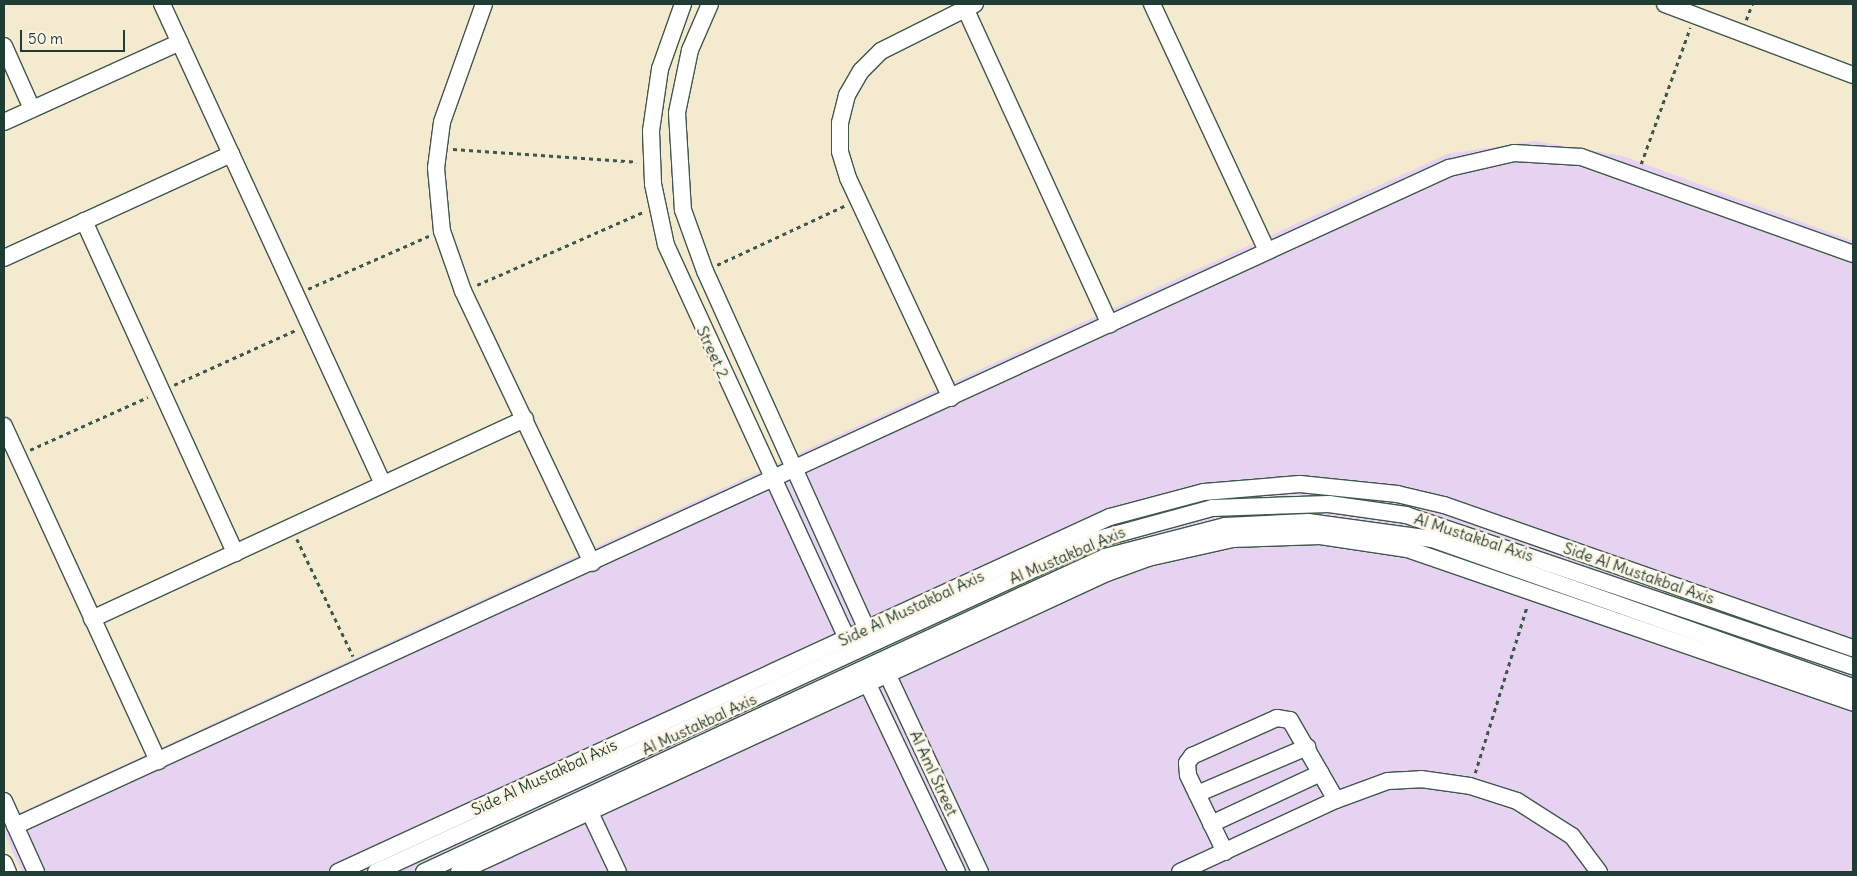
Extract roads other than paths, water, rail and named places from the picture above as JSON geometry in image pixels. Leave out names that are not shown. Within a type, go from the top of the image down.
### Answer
[{"type":"street","points":[[162,4],[383,484]]},
{"type":"street","points":[[484,4],[449,97],[438,148],[442,230],[463,291],[592,563]]},
{"type":"street","name":"Street 2","points":[[683,4],[660,69],[651,163],[656,206],[681,282],[864,677]]},
{"type":"street","name":"Street 2","points":[[710,4],[682,81],[676,146],[683,210],[705,271],[884,668]]},
{"type":"street","points":[[1152,4],[1267,251]]},
{"type":"street","points":[[1665,4],[1853,75]]},
{"type":"street","points":[[951,398],[858,200],[840,151],[840,123],[856,79],[881,51],[970,6],[1110,324]]},
{"type":"street","points":[[4,122],[180,42]]},
{"type":"street","points":[[4,46],[32,109]]},
{"type":"street","points":[[15,826],[795,470],[1449,168],[1481,158],[1548,153],[1581,157],[1637,174],[1853,254]]},
{"type":"street","points":[[4,258],[231,154]]},
{"type":"street","points":[[84,221],[235,553]]},
{"type":"street","points":[[92,618],[525,419]]},
{"type":"street","points":[[4,426],[158,761]]},
{"type":"street","name":"Side Al Mustakbal Axis","points":[[870,636],[1110,517],[1204,492],[1300,484],[1359,488],[1444,505],[1853,648]]},
{"type":"street","name":"Al Mustakbal Axis","points":[[376,872],[870,636],[1136,526],[1212,508],[1290,502],[1368,508],[1444,525],[1853,666]]},
{"type":"street","name":"Al Mustakbal Axis","points":[[884,668],[1105,557],[1144,543],[1225,526],[1308,522],[1432,539],[1853,687]]},
{"type":"street","points":[[424,872],[587,805],[884,668],[1107,573],[1148,558],[1233,539],[1276,535],[1364,540],[1440,559],[1853,703]]},
{"type":"street","name":"Side Al Mustakbal Axis","points":[[338,872],[850,645]]},
{"type":"street","name":"Al Aml Street","points":[[884,668],[980,872]]},
{"type":"street","name":"Al Aml Street","points":[[864,677],[957,872]]},
{"type":"street","points":[[1225,852],[1186,769],[1192,756],[1278,718],[1295,724],[1336,800]]},
{"type":"street","points":[[1197,794],[1308,747]]},
{"type":"street","points":[[1211,824],[1321,772]]},
{"type":"street","points":[[1180,872],[1336,800],[1388,781],[1470,786],[1516,801],[1546,817],[1572,836],[1599,872]]},
{"type":"street","points":[[4,801],[36,872]]},
{"type":"street","points":[[459,872],[587,805]]},
{"type":"street","points":[[587,805],[618,872]]},
{"type":"street","points":[[4,863],[8,872]]}]
